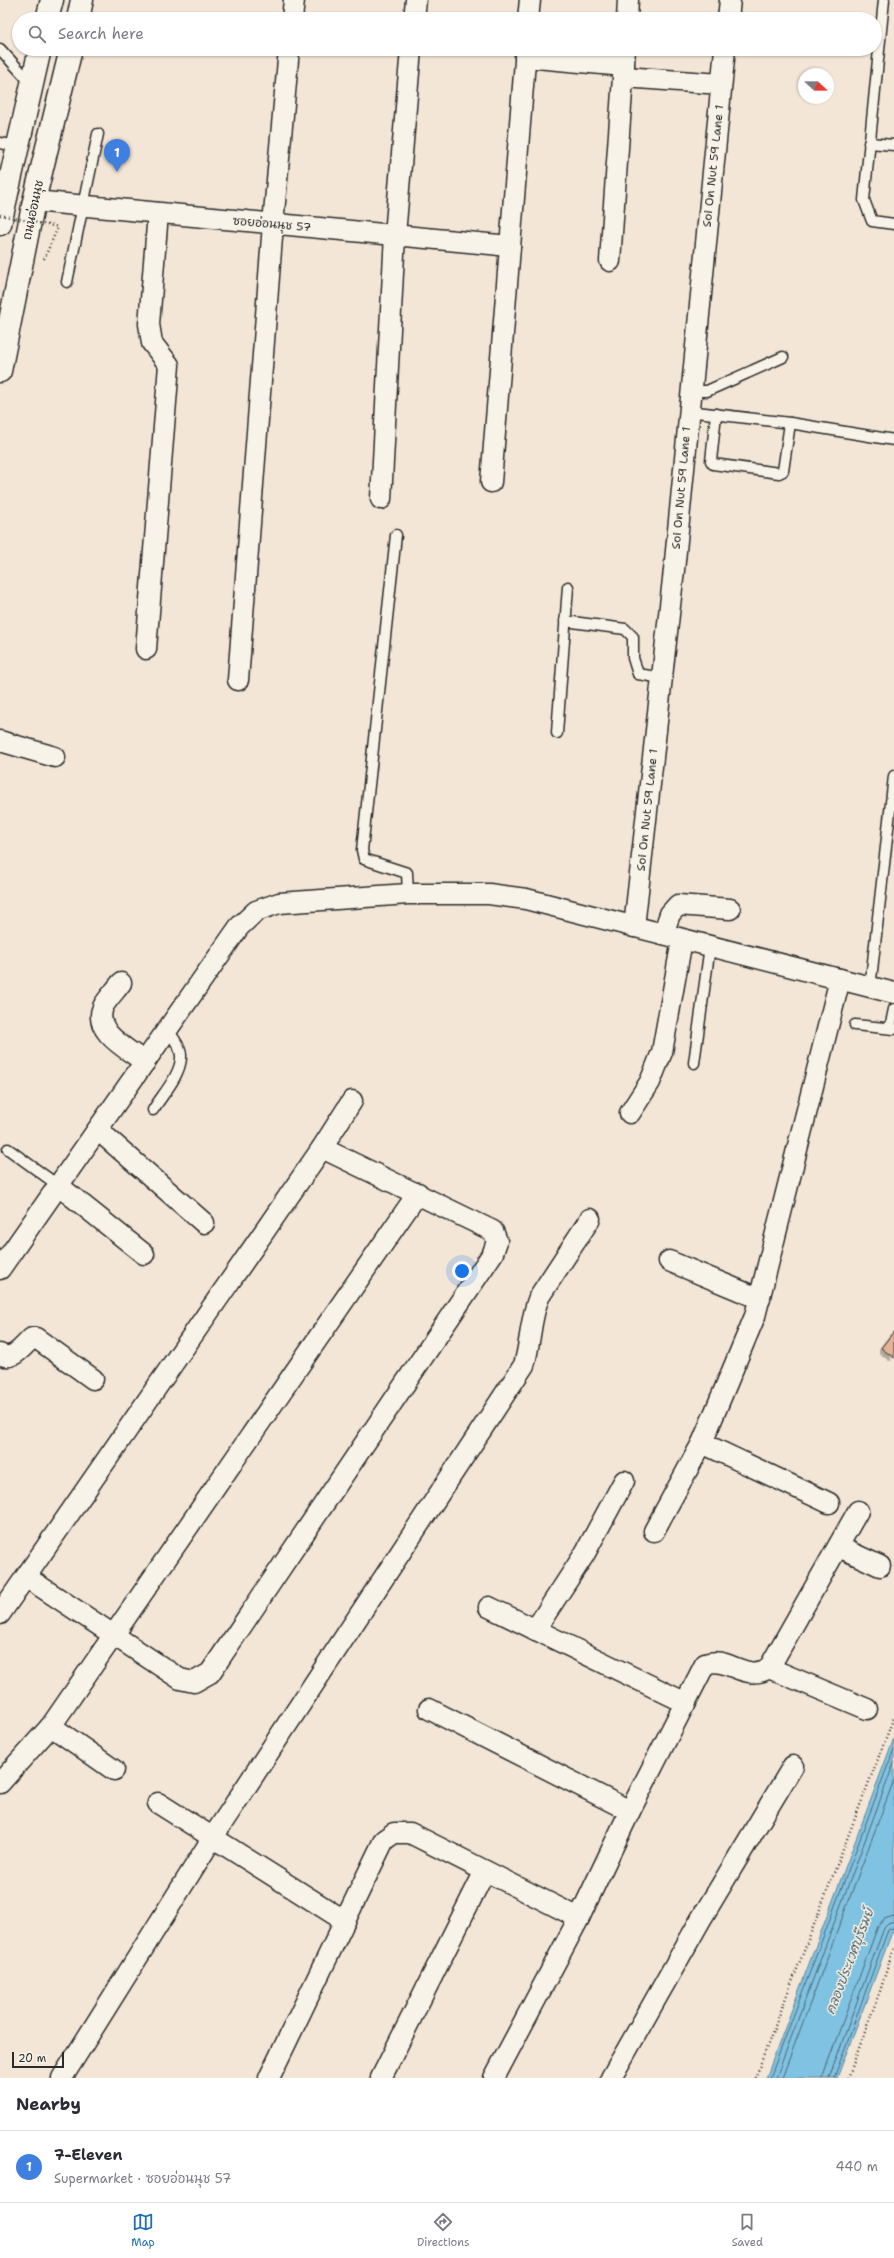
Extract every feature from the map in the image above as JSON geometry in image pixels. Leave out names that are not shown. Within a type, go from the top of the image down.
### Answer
[{"type":"main road","points":[[49,12],[52,0]]},
{"type":"main road","points":[[79,12],[82,0]]},
{"type":"main road","points":[[0,224],[9,144],[31,83],[38,56]]},
{"type":"main road","name":"ถนนอ่อนนุช","points":[[0,371],[34,201],[68,56]]},
{"type":"street","points":[[293,12],[294,0]]},
{"type":"street","points":[[415,12],[416,0]]},
{"type":"street","points":[[529,12],[530,0]]},
{"type":"street","points":[[627,12],[628,0]]},
{"type":"street","points":[[729,12],[730,0]]},
{"type":"street","points":[[238,680],[273,224],[288,56]]},
{"type":"street","points":[[381,499],[394,235],[410,56]]},
{"type":"street","points":[[490,482],[526,56]]},
{"type":"street","points":[[553,56],[624,64],[721,84]]},
{"type":"street","name":"Soi On Nut 59 Lane 1","points":[[634,927],[662,678],[724,56]]},
{"type":"street","points":[[610,261],[624,64]]},
{"type":"street","name":"ซอยอ่อนนุช 57","points":[[34,201],[510,246]]},
{"type":"street","points":[[146,649],[169,366],[152,343],[150,329],[158,213]]},
{"type":"street","points":[[0,741],[55,757]]},
{"type":"street","points":[[0,1269],[239,927],[256,911],[279,903],[408,894],[489,894],[504,896],[526,900],[663,934],[894,993]]},
{"type":"street","points":[[663,934],[670,914],[678,905],[730,909]]},
{"type":"street","points":[[630,1113],[650,1082],[662,1052],[682,940]]},
{"type":"street","points":[[654,1531],[702,1443],[758,1305],[840,980]]},
{"type":"street","points":[[121,983],[104,1006],[101,1018],[103,1028],[114,1039],[146,1062]]},
{"type":"street","points":[[0,1614],[322,1148],[352,1101]]},
{"type":"street","points":[[98,1130],[204,1223]]},
{"type":"street","points":[[26,1577],[180,1680],[194,1682],[210,1673],[493,1253],[498,1242],[493,1231],[418,1193],[322,1148]]},
{"type":"street","points":[[58,1186],[144,1254]]},
{"type":"street","points":[[0,1783],[51,1726],[418,1193]]},
{"type":"street","points":[[62,2078],[213,1837],[524,1365],[532,1334],[531,1322],[539,1297],[590,1219]]},
{"type":"street","points":[[669,1261],[758,1305]]},
{"type":"street","points":[[0,1354],[5,1356],[13,1356],[32,1338],[36,1338],[93,1379]]},
{"type":"street","points":[[702,1443],[829,1503]]},
{"type":"street","points":[[535,1630],[584,1555],[624,1481]]},
{"type":"street","points":[[494,2078],[579,1918],[630,1811],[705,1664],[710,1662],[719,1663],[746,1673],[760,1674],[769,1668],[839,1547],[858,1511]]},
{"type":"street","points":[[839,1547],[880,1566]]},
{"type":"street","points":[[489,1607],[686,1703]]},
{"type":"street","points":[[769,1668],[867,1709]]},
{"type":"street","points":[[429,1709],[630,1811]]},
{"type":"street","points":[[51,1726],[114,1770]]},
{"type":"street","points":[[611,2078],[701,1919],[793,1766]]},
{"type":"street","points":[[158,1803],[345,1921]]},
{"type":"street","points":[[269,2078],[384,1840],[394,1833],[410,1833],[579,1918]]},
{"type":"street","points":[[381,2078],[485,1870]]},
{"type":"lane","points":[[882,19],[884,0]]},
{"type":"lane","points":[[0,49],[31,83]]},
{"type":"lane","points":[[878,56],[864,192],[865,207],[872,221],[894,224]]},
{"type":"lane","points":[[67,282],[98,134]]},
{"type":"lane","points":[[869,143],[894,145]]},
{"type":"lane","points":[[689,401],[707,391],[783,357]]},
{"type":"lane","points":[[689,401],[716,414],[790,423],[894,440]]},
{"type":"lane","points":[[716,414],[711,461],[713,464],[778,473],[783,471],[790,423]]},
{"type":"lane","points":[[396,535],[362,850],[364,859],[407,873],[408,894]]},
{"type":"lane","points":[[557,733],[568,587]]},
{"type":"lane","points":[[565,621],[625,629],[633,637],[632,658],[638,674],[662,678]]},
{"type":"lane","points":[[870,988],[894,776]]},
{"type":"lane","points":[[694,1063],[710,946]]},
{"type":"lane","points":[[855,1025],[892,1029],[894,1009]]},
{"type":"lane","points":[[153,1110],[176,1074],[181,1058],[179,1047],[168,1030]]},
{"type":"lane","points":[[8,1149],[58,1186]]},
{"type":"path","points":[[0,215],[58,227],[44,259]]},
{"type":"path","points":[[755,2078],[894,1717]]},
{"type":"path","points":[[848,2078],[880,1991],[894,1947]]},
{"type":"water","name":"คลองประเวศบุรีรมย์","points":[[894,1738],[894,1927],[837,2078],[766,2078]]},
{"type":"building","points":[[894,1331],[894,1358],[881,1348]]},
{"type":"place","name":"7-Eleven","points":[[117,172]]}]
